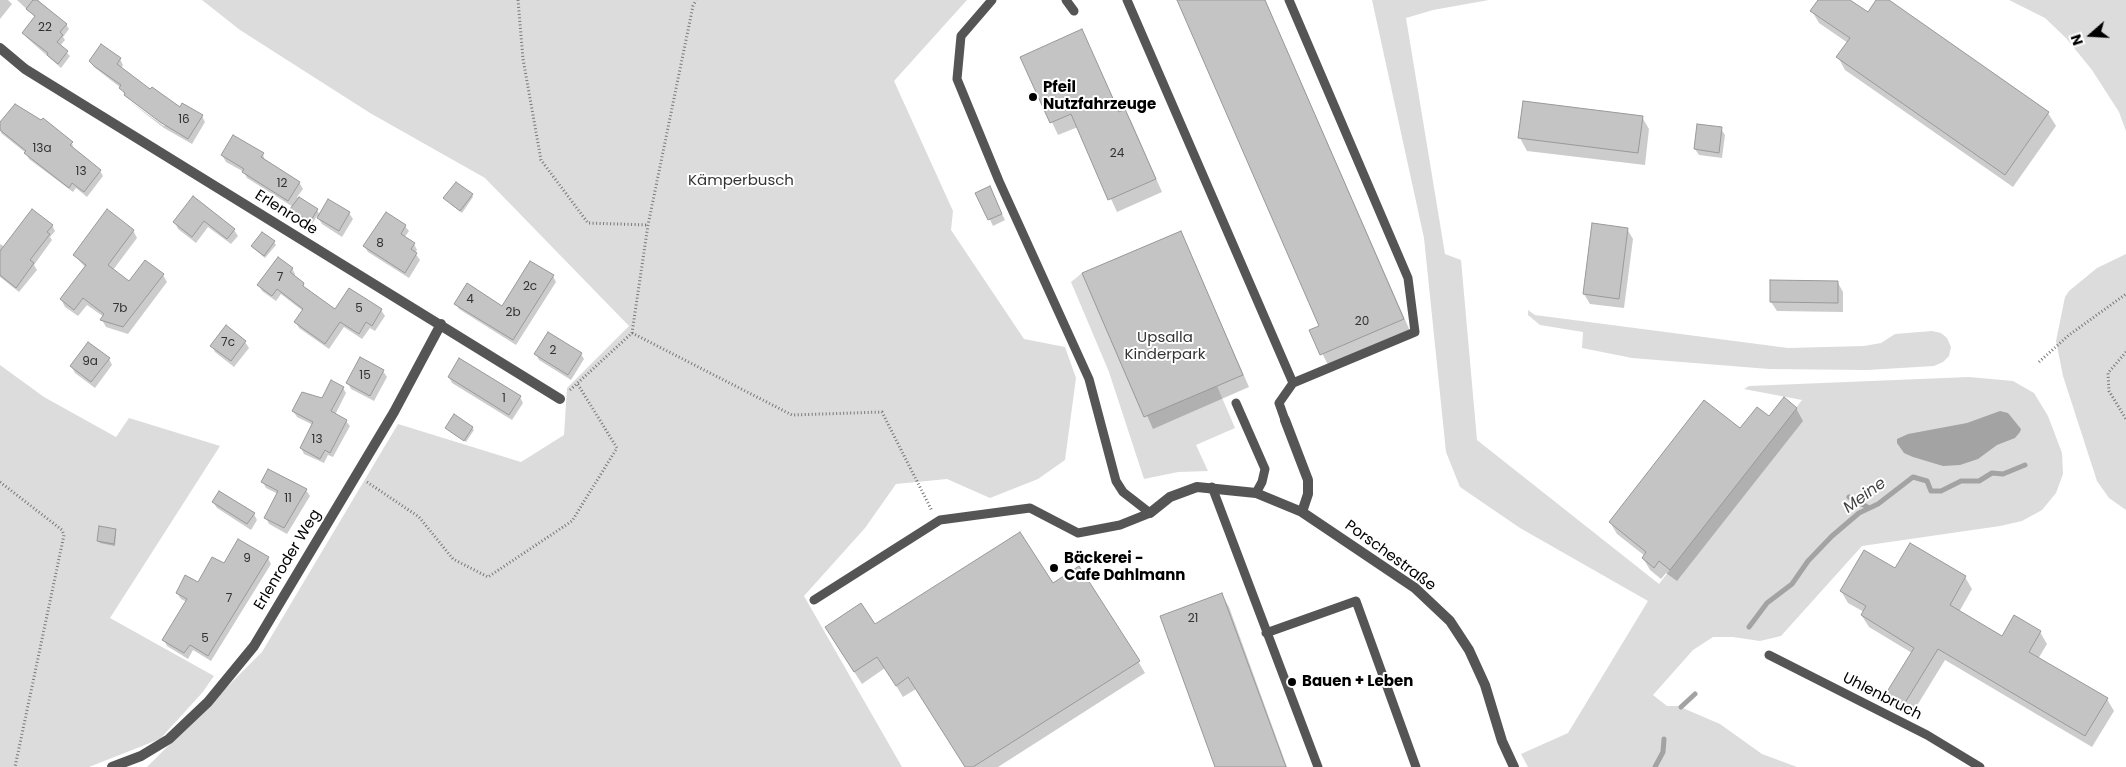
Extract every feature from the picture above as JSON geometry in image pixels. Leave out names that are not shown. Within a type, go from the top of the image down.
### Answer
[{"type":"street","name":"Erlenrode","points":[[0,48],[25,69],[560,399]]},
{"type":"street","name":"Erlenroder Weg","points":[[112,767],[141,756],[169,740],[208,702],[254,646],[394,412],[441,324]]},
{"type":"street","points":[[1285,420],[1308,480],[1308,494],[1302,512]]},
{"type":"street","name":"Porschestraße","points":[[1150,513],[1170,497],[1197,487],[1212,487],[1256,493],[1302,512],[1415,588],[1450,621],[1469,650],[1502,741],[1514,767]]},
{"type":"lane","points":[[992,0],[961,36],[957,79],[1000,181],[1089,378],[1116,481],[1123,492],[1150,513]]},
{"type":"lane","points":[[1066,0],[1074,11]]},
{"type":"lane","points":[[1127,0],[1293,383]]},
{"type":"lane","points":[[1285,420],[1279,403],[1293,383],[1415,332],[1408,278],[1289,0]]},
{"type":"lane","points":[[1236,403],[1265,469],[1262,482],[1256,493]]},
{"type":"lane","points":[[1212,487],[1266,634],[1318,767]]},
{"type":"lane","points":[[814,600],[940,520],[1030,508],[1078,533],[1120,525],[1150,513]]},
{"type":"lane","points":[[1266,634],[1356,601],[1416,767]]},
{"type":"lane","name":"Uhlenbruch","points":[[1769,655],[1927,735],[1980,767]]},
{"type":"path","points":[[518,0],[523,59],[541,160],[588,223],[648,225]]},
{"type":"path","points":[[560,399],[632,333],[648,225],[693,6],[696,0]]},
{"type":"path","points":[[2039,362],[2069,335],[2126,294]]},
{"type":"path","points":[[632,333],[792,416],[882,412],[938,522]]},
{"type":"path","points":[[2126,352],[2108,373],[2109,391],[2126,418]]},
{"type":"path","points":[[356,475],[420,517],[453,559],[488,577],[572,521],[617,448],[577,383]]},
{"type":"path","points":[[0,482],[62,530],[64,535],[15,767]]},
{"type":"green space","name":"Kämperbusch","points":[[202,0],[967,0],[894,81],[953,211],[951,230],[1024,339],[1065,347],[1076,378],[1065,460],[1038,479],[990,498],[947,479],[896,484],[865,528],[804,596],[902,767],[147,767],[262,652],[398,424],[521,462],[564,435],[567,388],[629,326],[485,178],[370,113],[240,30]]},
{"type":"green space","points":[[1372,0],[1489,0],[1433,10],[1406,18],[1445,254],[1461,260],[1477,440],[1659,584],[1802,400],[1744,389],[1749,386],[1969,377],[2013,381],[2034,393],[2048,416],[2062,453],[2063,474],[2056,493],[2042,510],[2022,521],[2000,526],[1862,546],[1781,636],[1760,641],[1733,637],[1713,637],[1693,650],[1653,695],[1667,706],[1678,706],[1720,724],[1762,754],[1797,767],[1528,767],[1521,754],[1568,733],[1648,601],[1520,528],[1460,487],[1446,452],[1424,238]]},
{"type":"green space","points":[[2009,0],[2126,0],[2126,131],[2119,112],[2092,70],[2066,38],[2045,18]]},
{"type":"green space","name":"Upsalla Kinderpark","points":[[1181,231],[1243,375],[1217,386],[1235,428],[1196,445],[1208,471],[1178,472],[1144,479],[1109,372],[1071,282],[1082,273]]},
{"type":"green space","points":[[2126,254],[2126,510],[2109,498],[2097,481],[2063,376],[2056,341],[2065,297],[2069,291],[2097,268]]},
{"type":"green space","points":[[1528,310],[1535,315],[1788,348],[1864,346],[1881,343],[1895,334],[1932,331],[1941,333],[1947,338],[1951,347],[1949,356],[1943,362],[1934,366],[1867,370],[1769,369],[1632,358],[1582,348],[1583,332],[1540,325],[1528,315]]},
{"type":"green space","points":[[0,365],[44,397],[116,437],[129,418],[220,446],[110,618],[214,676],[202,693],[160,739],[89,767],[0,767]]},
{"type":"shaded area","points":[[2000,411],[2008,413],[2021,429],[2020,432],[2015,438],[1997,445],[1978,459],[1960,465],[1943,466],[1913,457],[1904,453],[1897,443],[1897,439],[1908,434],[1967,423]]},
{"type":"building","points":[[33,0],[37,0],[67,24],[60,32],[63,35],[57,42],[68,51],[58,64],[47,55],[48,53],[22,33],[35,16],[26,9]]},
{"type":"building","points":[[1177,0],[1265,0],[1404,319],[1320,355],[1309,330],[1319,326]]},
{"type":"building","points":[[1818,0],[1850,0],[1868,12],[1876,0],[1889,0],[2049,112],[2005,175],[1836,57],[1850,38],[1810,11]]},
{"type":"building","points":[[1082,29],[1119,112],[1125,109],[1156,179],[1108,200],[1071,114],[1050,123],[1020,57]]},
{"type":"building","points":[[101,44],[121,58],[117,64],[150,89],[152,87],[180,107],[182,103],[203,115],[188,139],[160,122],[124,95],[125,93],[119,88],[121,85],[89,61]]},
{"type":"building","points":[[1523,101],[1643,116],[1638,153],[1518,138]]},
{"type":"building","points":[[15,104],[41,120],[43,118],[73,142],[70,145],[101,170],[84,192],[72,183],[69,188],[24,153],[26,151],[0,130],[0,122]]},
{"type":"building","points":[[1697,124],[1722,127],[1719,153],[1694,149]]},
{"type":"building","points":[[233,135],[264,153],[261,157],[300,182],[288,201],[242,172],[244,169],[221,155]]},
{"type":"building","points":[[456,182],[473,194],[460,211],[443,198]]},
{"type":"building","points":[[990,186],[1002,214],[988,220],[975,193]]},
{"type":"building","points":[[193,196],[235,229],[227,239],[204,221],[192,237],[173,222]]},
{"type":"building","points":[[299,197],[318,209],[310,222],[290,209]]},
{"type":"building","points":[[328,199],[350,212],[339,231],[317,218]]},
{"type":"building","points":[[32,209],[53,225],[47,232],[50,234],[30,260],[34,263],[16,288],[0,275],[0,251]]},
{"type":"building","points":[[107,209],[134,230],[108,265],[129,281],[145,260],[164,274],[123,327],[100,320],[104,314],[83,298],[74,310],[60,299],[86,265],[73,255]]},
{"type":"building","points":[[386,212],[406,225],[401,234],[415,243],[411,249],[417,253],[405,273],[363,246]]},
{"type":"building","points":[[1592,223],[1628,228],[1619,299],[1583,294]]},
{"type":"building","name":"Upsalla Kinderpark","points":[[1181,231],[1243,375],[1144,417],[1082,273]]},
{"type":"building","points":[[262,232],[275,241],[264,256],[251,246]]},
{"type":"building","points":[[278,257],[293,268],[290,272],[304,283],[303,286],[335,309],[349,288],[382,309],[372,326],[366,322],[359,334],[340,322],[325,344],[294,322],[303,309],[277,289],[272,296],[257,285]]},
{"type":"building","points":[[530,261],[554,275],[513,340],[454,304],[467,283],[502,306]]},
{"type":"building","points":[[1770,280],[1838,281],[1838,303],[1770,302]]},
{"type":"building","points":[[226,325],[246,341],[231,361],[210,346]]},
{"type":"building","points":[[548,332],[582,353],[568,375],[534,354]]},
{"type":"building","points":[[88,342],[110,358],[91,382],[70,366]]},
{"type":"building","points":[[360,357],[384,370],[370,396],[346,383]]},
{"type":"building","points":[[459,358],[521,396],[509,415],[448,377]]},
{"type":"building","points":[[331,380],[344,387],[331,411],[347,420],[330,453],[325,450],[320,459],[300,448],[313,422],[292,411],[302,392],[322,398]]},
{"type":"building","points":[[1784,397],[1797,408],[1670,570],[1659,561],[1654,568],[1642,558],[1646,552],[1609,522],[1704,400],[1740,428],[1757,407],[1769,416]]},
{"type":"building","points":[[454,414],[473,427],[464,441],[445,428]]},
{"type":"building","points":[[268,469],[307,489],[284,528],[264,518],[278,491],[261,482]]},
{"type":"building","points":[[219,491],[255,513],[247,524],[212,502]]},
{"type":"building","points":[[99,526],[116,529],[114,544],[97,541]]},
{"type":"building","points":[[1020,532],[1053,583],[1079,566],[1140,661],[973,767],[965,767],[908,677],[896,686],[877,657],[854,672],[825,627],[861,603],[875,624]]},
{"type":"building","points":[[238,539],[269,557],[208,656],[190,645],[184,653],[162,640],[187,599],[176,593],[185,575],[198,582],[212,557],[224,563]]},
{"type":"building","points":[[1910,543],[1966,576],[1950,605],[2002,636],[2014,615],[2041,631],[2029,652],[2108,698],[2085,736],[1938,649],[1903,706],[1885,695],[1914,648],[1861,615],[1866,606],[1840,591],[1864,550],[1895,568]]},
{"type":"building","points":[[1222,593],[1286,767],[1215,767],[1160,616]]},
{"type":"waterway","name":"Meine","points":[[1749,627],[1767,603],[1792,584],[1808,561],[1832,536],[1859,513],[1878,504],[1913,477],[1927,481],[1931,491],[1941,491],[1961,481],[1979,481],[1992,473],[2003,474],[2025,465]]},
{"type":"waterway","points":[[1849,497],[1869,508]]},
{"type":"waterway","name":"Meine","points":[[1681,707],[1695,694]]},
{"type":"waterway","name":"Meine","points":[[1655,767],[1663,752],[1664,739]]},
{"type":"place","name":"Pfeil Nutzfahrzeuge","points":[[1033,97]]},
{"type":"place","name":"Bäckerei - Cafe Dahlmann","points":[[1054,568]]},
{"type":"place","name":"Bauen + Leben","points":[[1292,682]]}]
